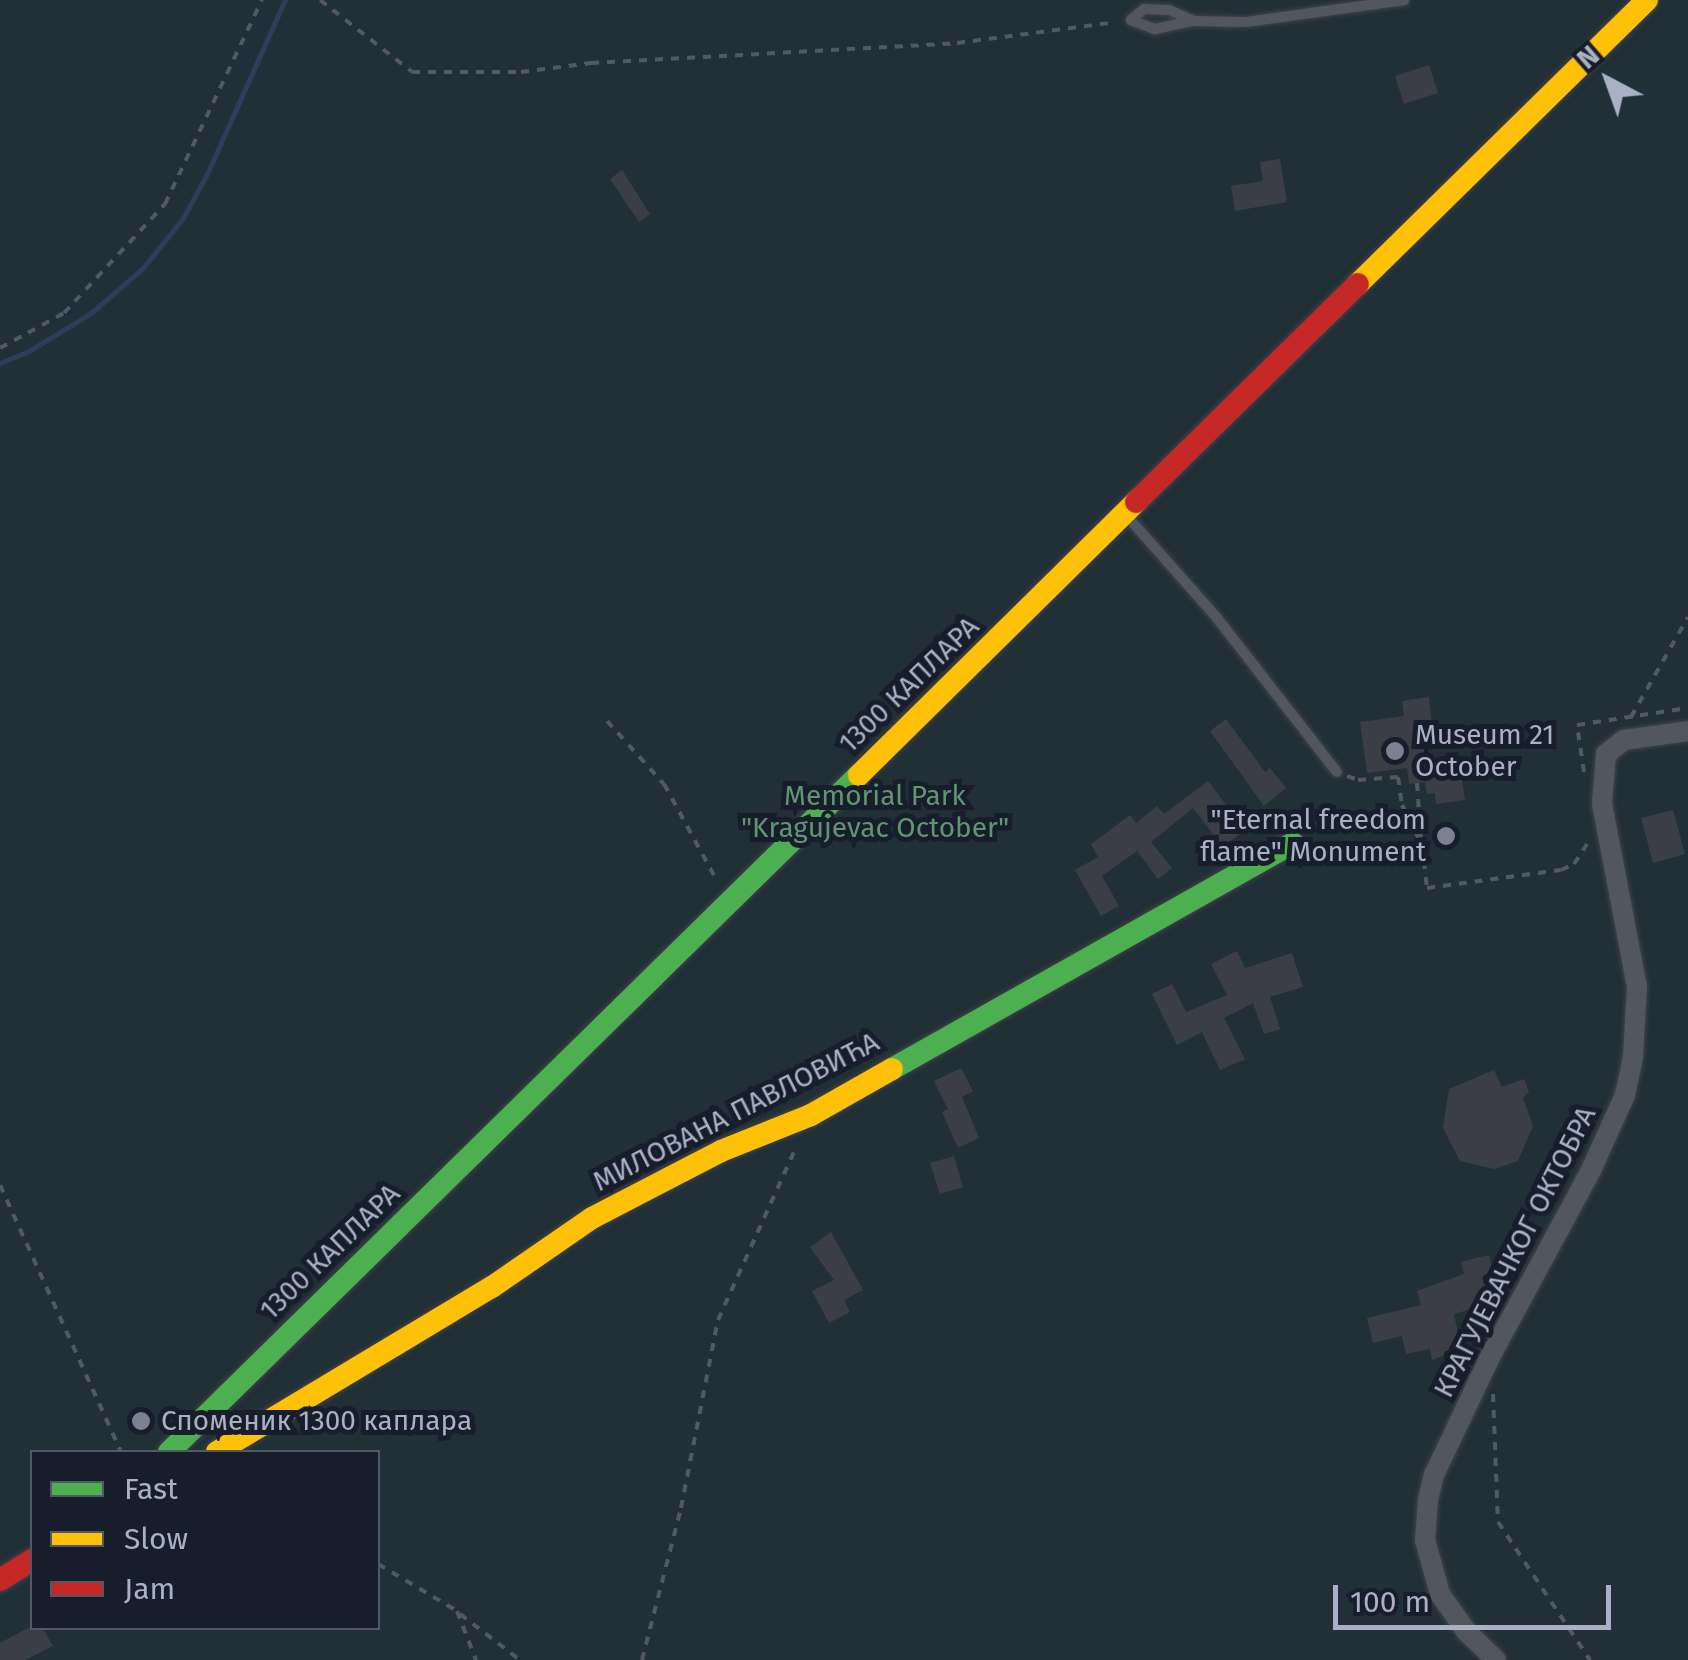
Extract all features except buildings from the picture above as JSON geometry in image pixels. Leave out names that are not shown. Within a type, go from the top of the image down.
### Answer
[{"type":"main road","name":"1300 КАПЛАРА","points":[[170,1450],[1646,0]]},
{"type":"main road","name":"МИЛОВАНА ПАВЛОВИЋА","points":[[221,1450],[492,1287],[592,1218],[722,1151],[811,1115],[1285,848]]},
{"type":"main road","points":[[0,1580],[30,1561]]},
{"type":"street","name":"КРАГУЈЕВАЧКОГ ОКТОБРА","points":[[1496,1660],[1466,1631],[1440,1594],[1425,1540],[1428,1500],[1434,1475],[1489,1359],[1591,1170],[1625,1096],[1635,1037],[1637,987],[1602,803],[1603,764],[1618,743],[1688,731]]},
{"type":"lane","points":[[1194,22],[1169,10],[1144,9],[1131,20],[1156,30],[1194,22],[1246,22],[1404,0]]},
{"type":"lane","points":[[1126,515],[1218,618],[1337,772]]},
{"type":"path","points":[[0,348],[64,313],[165,204],[262,0]]},
{"type":"path","points":[[320,0],[412,72],[521,72],[591,63],[957,44],[1131,20]]},
{"type":"path","points":[[1631,717],[1688,617]]},
{"type":"path","points":[[1584,773],[1576,725],[1688,708]]},
{"type":"path","points":[[607,722],[664,784],[684,814],[728,905]]},
{"type":"path","points":[[1337,772],[1358,780],[1398,776],[1402,805],[1422,845]]},
{"type":"path","points":[[1417,784],[1426,888],[1561,870],[1574,864],[1590,838]]},
{"type":"path","points":[[1402,805],[1418,804]]},
{"type":"path","points":[[1285,848],[1422,845]]},
{"type":"path","points":[[642,1660],[681,1508],[718,1320],[811,1115]]},
{"type":"path","points":[[0,1184],[120,1450]]},
{"type":"path","points":[[380,1565],[456,1610],[520,1660]]},
{"type":"path","points":[[456,1610],[476,1660]]},
{"type":"green space","name":"Memorial Park \"Kragujevac October\"","points":[[0,0],[1688,0],[1688,1660],[0,1660]]},
{"type":"waterway","points":[[0,363],[29,351],[91,313],[142,269],[183,218],[207,174],[285,0]]},
{"type":"traffic: fast","points":[[171,1450],[859,775]]},
{"type":"traffic: fast","points":[[892,1069],[1293,843]]},
{"type":"traffic: slow","points":[[1358,284],[1647,0]]},
{"type":"traffic: slow","points":[[859,775],[1136,502]]},
{"type":"traffic: slow","points":[[220,1450],[492,1287],[592,1218],[721,1151],[811,1115],[892,1069]]},
{"type":"traffic: jam","points":[[1136,502],[1358,284]]},
{"type":"traffic: jam","points":[[0,1580],[30,1561]]},
{"type":"place","name":"Museum 21 October","points":[[1395,751]]},
{"type":"place","name":"\"Eternal freedom flame\" Monument","points":[[1446,836]]},
{"type":"place","name":"Споменик 1300 каплара","points":[[141,1421]]}]
